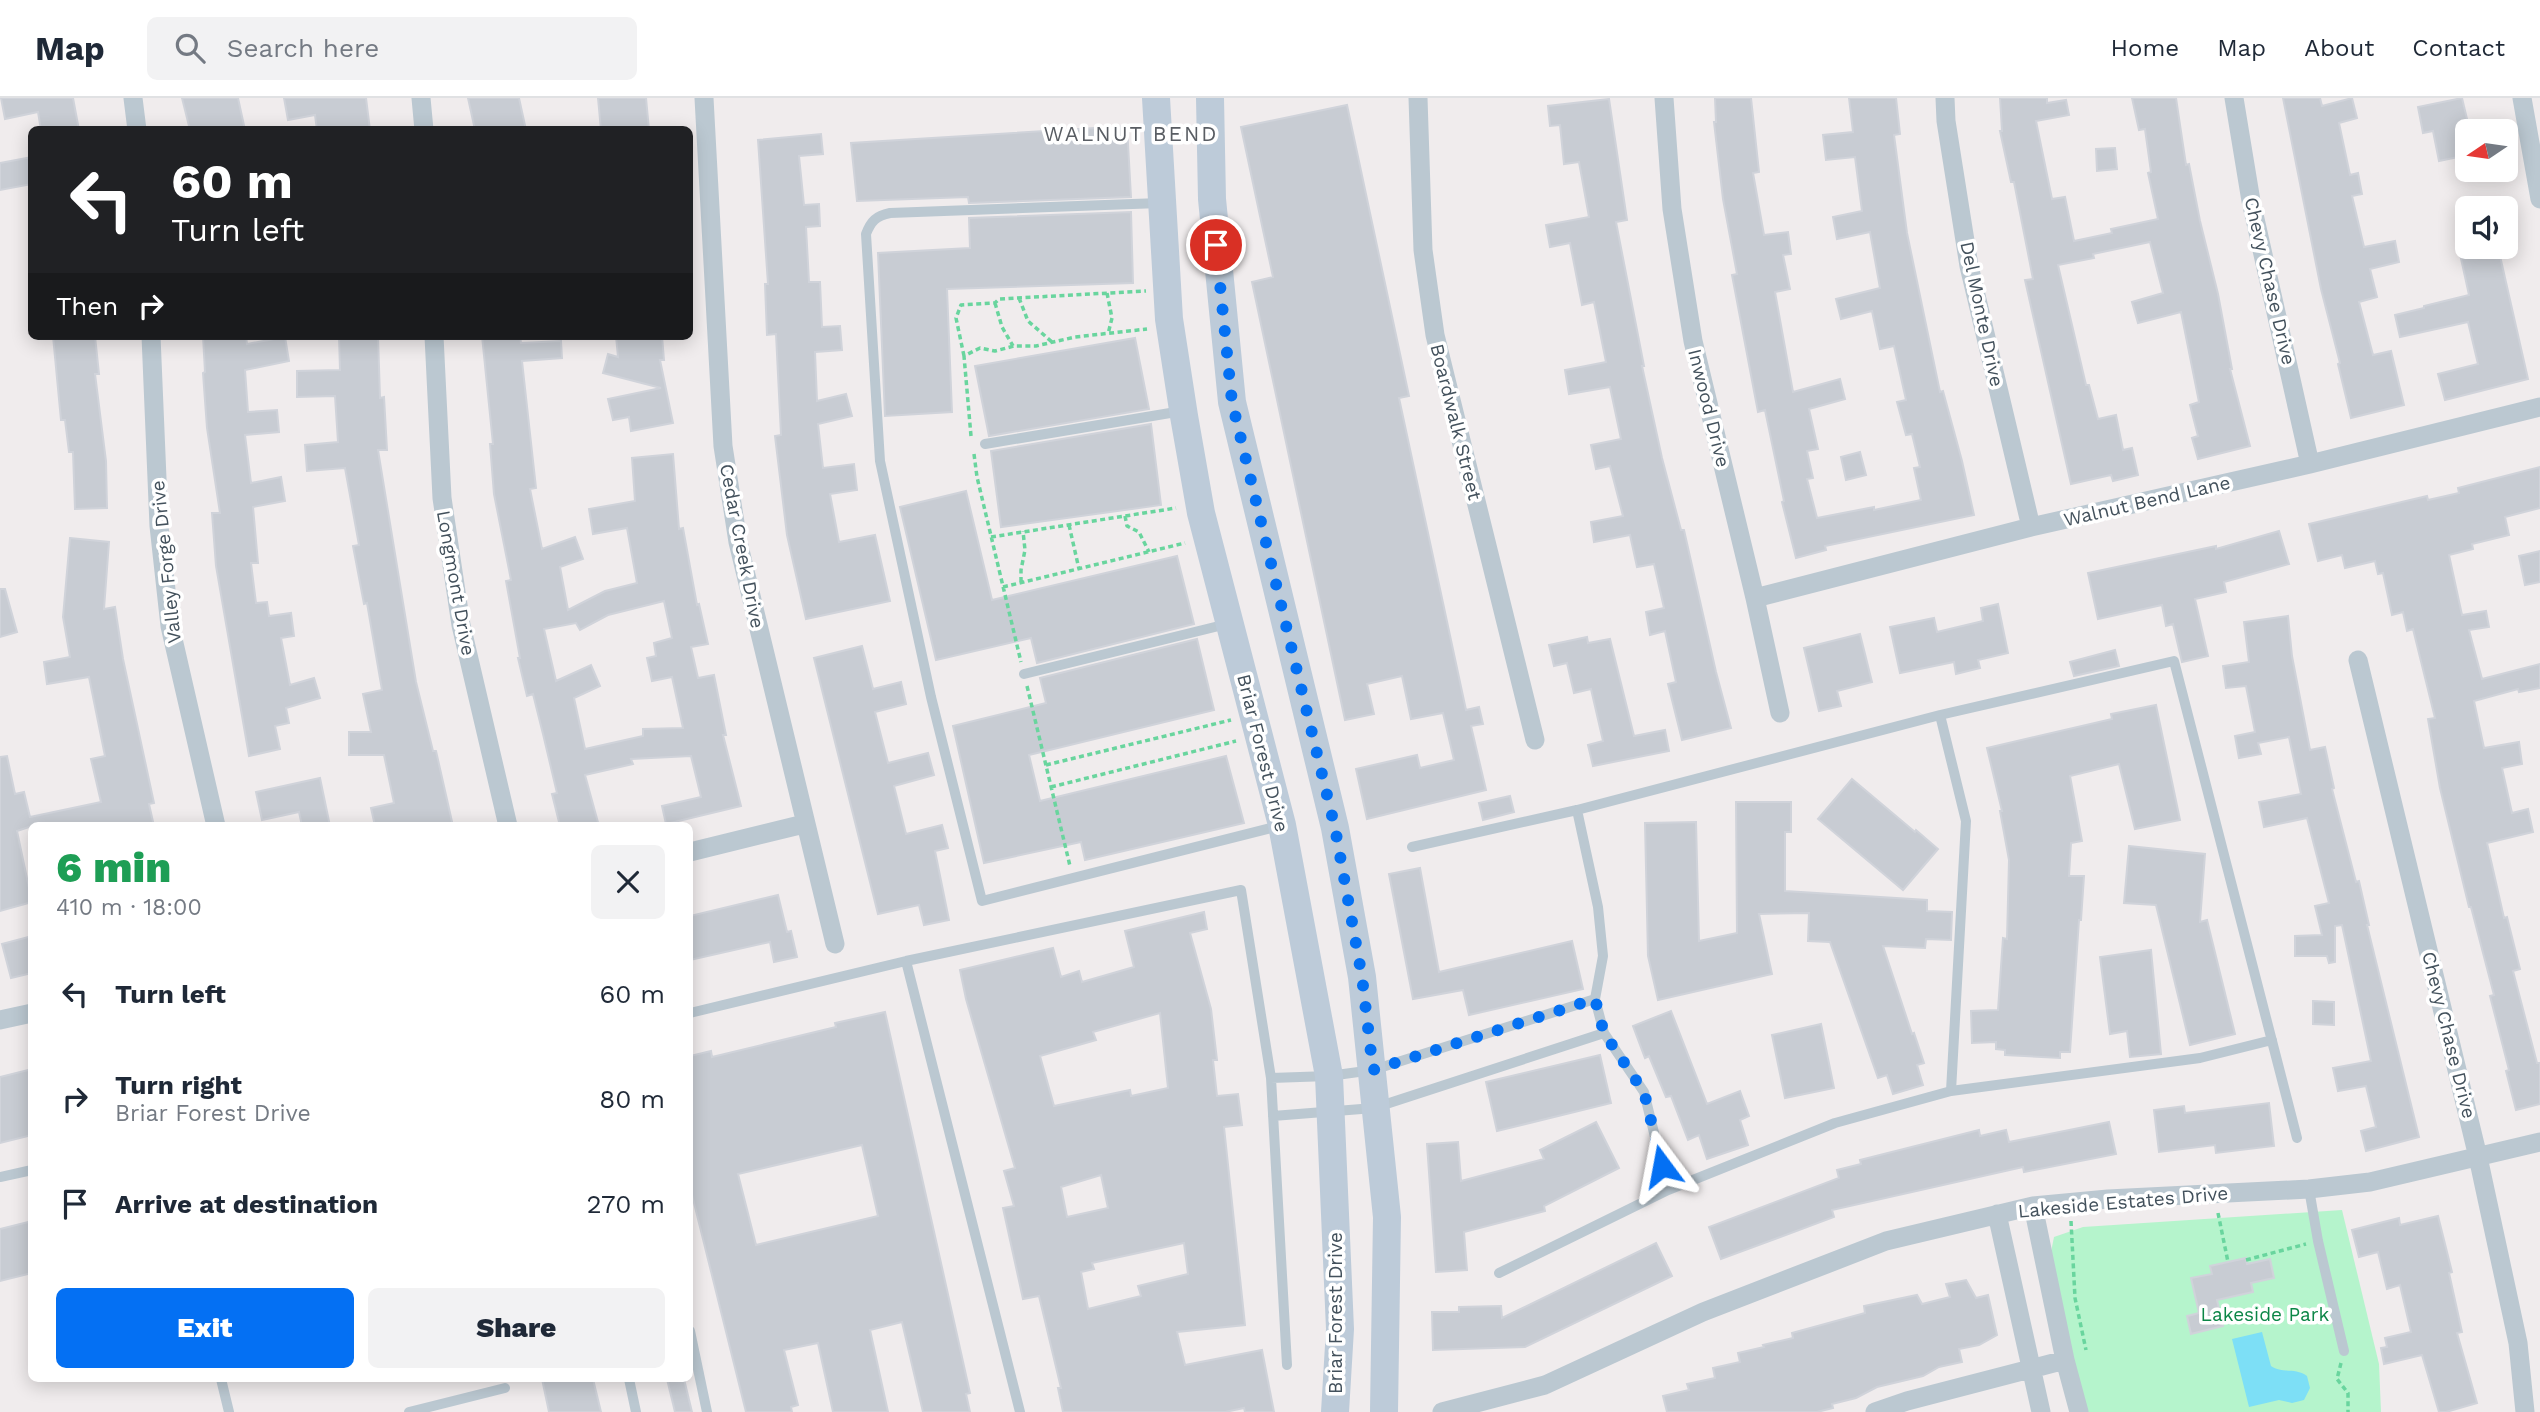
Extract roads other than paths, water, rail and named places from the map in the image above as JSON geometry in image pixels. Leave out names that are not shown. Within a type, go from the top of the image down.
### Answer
[{"type":"main road","name":"Briar Forest Drive","points":[[1156,98],[1170,326],[1199,504],[1282,825],[1329,1076],[1340,1329],[1335,1412]]},
{"type":"main road","points":[[1210,98],[1212,200],[1232,402],[1335,828],[1362,977],[1387,1217],[1384,1412]]},
{"type":"street","points":[[133,98],[136,126]]},
{"type":"street","points":[[421,98],[424,126]]},
{"type":"street","points":[[704,98],[710,98]]},
{"type":"street","name":"Cedar Creek Drive","points":[[704,98],[723,446],[738,542],[835,944]]},
{"type":"street","name":"Boardwalk Street","points":[[1418,98],[1423,250],[1434,335],[1535,740]]},
{"type":"street","name":"Inwood Drive","points":[[1664,98],[1672,209],[1693,341],[1780,713]]},
{"type":"street","name":"Del Monte Drive","points":[[1945,98],[1946,121],[1969,266],[2031,527]]},
{"type":"street","name":"Chevy Chase Drive","points":[[2234,98],[2251,201],[2311,464]]},
{"type":"street","points":[[2522,98],[2540,199]]},
{"type":"street","name":"Valley Forge Drive","points":[[151,340],[159,526],[170,626],[215,822]]},
{"type":"street","name":"Longmont Drive","points":[[434,340],[444,511],[461,625],[507,822]]},
{"type":"street","name":"Walnut Bend Lane","points":[[1755,598],[2031,527],[2311,464],[2540,407]]},
{"type":"street","name":"Chevy Chase Drive","points":[[2358,660],[2478,1157],[2518,1343],[2525,1412]]},
{"type":"street","points":[[693,851],[804,824]]},
{"type":"street","points":[[0,1020],[28,1014]]},
{"type":"street","name":"Lakeside Estates Drive","points":[[1443,1412],[1545,1385],[1703,1312],[1886,1241],[2033,1206],[2309,1189],[2370,1182],[2540,1142]]},
{"type":"street","points":[[2033,1206],[2065,1360],[2079,1412]]},
{"type":"street","points":[[1997,1214],[2041,1412]]},
{"type":"street","points":[[1875,1412],[1908,1406],[2030,1368],[2065,1360]]},
{"type":"lane","points":[[1162,203],[878,215],[870,223],[866,234],[880,461],[931,697],[982,901],[1282,825]]},
{"type":"lane","points":[[985,444],[1183,411]]},
{"type":"lane","points":[[1024,674],[1229,623]]},
{"type":"lane","points":[[1412,848],[1577,810],[1940,716],[2174,661],[2297,1138]]},
{"type":"lane","points":[[1940,716],[1966,821],[1951,1091]]},
{"type":"lane","points":[[1577,810],[1598,907],[1603,956],[1595,999],[1604,1033],[1644,1092],[1668,1190]]},
{"type":"lane","points":[[693,1012],[906,961],[1241,890],[1271,1078],[1287,1365]]},
{"type":"lane","points":[[906,961],[1020,1412]]},
{"type":"lane","points":[[1271,1078],[1329,1076],[1373,1070],[1595,999]]},
{"type":"lane","points":[[1273,1116],[1374,1108],[1604,1033]]},
{"type":"lane","points":[[1499,1273],[1668,1190],[1835,1123],[1951,1091],[2200,1058],[2272,1040]]},
{"type":"lane","points":[[0,1177],[28,1171]]},
{"type":"lane","points":[[2309,1189],[2318,1241],[2344,1351]]},
{"type":"lane","points":[[693,1346],[707,1412]]},
{"type":"lane","points":[[222,1382],[229,1412]]},
{"type":"lane","points":[[630,1382],[636,1412]]},
{"type":"lane","points":[[409,1412],[505,1388]]},
{"type":"water","points":[[2262,1332],[2271,1366],[2307,1376],[2310,1388],[2304,1400],[2292,1403],[2279,1400],[2249,1407],[2232,1339]]},
{"type":"district","name":"WALNUT BEND","points":[[1131,133]]},
{"type":"park label","name":"Lakeside Park","points":[[2265,1314]]}]
